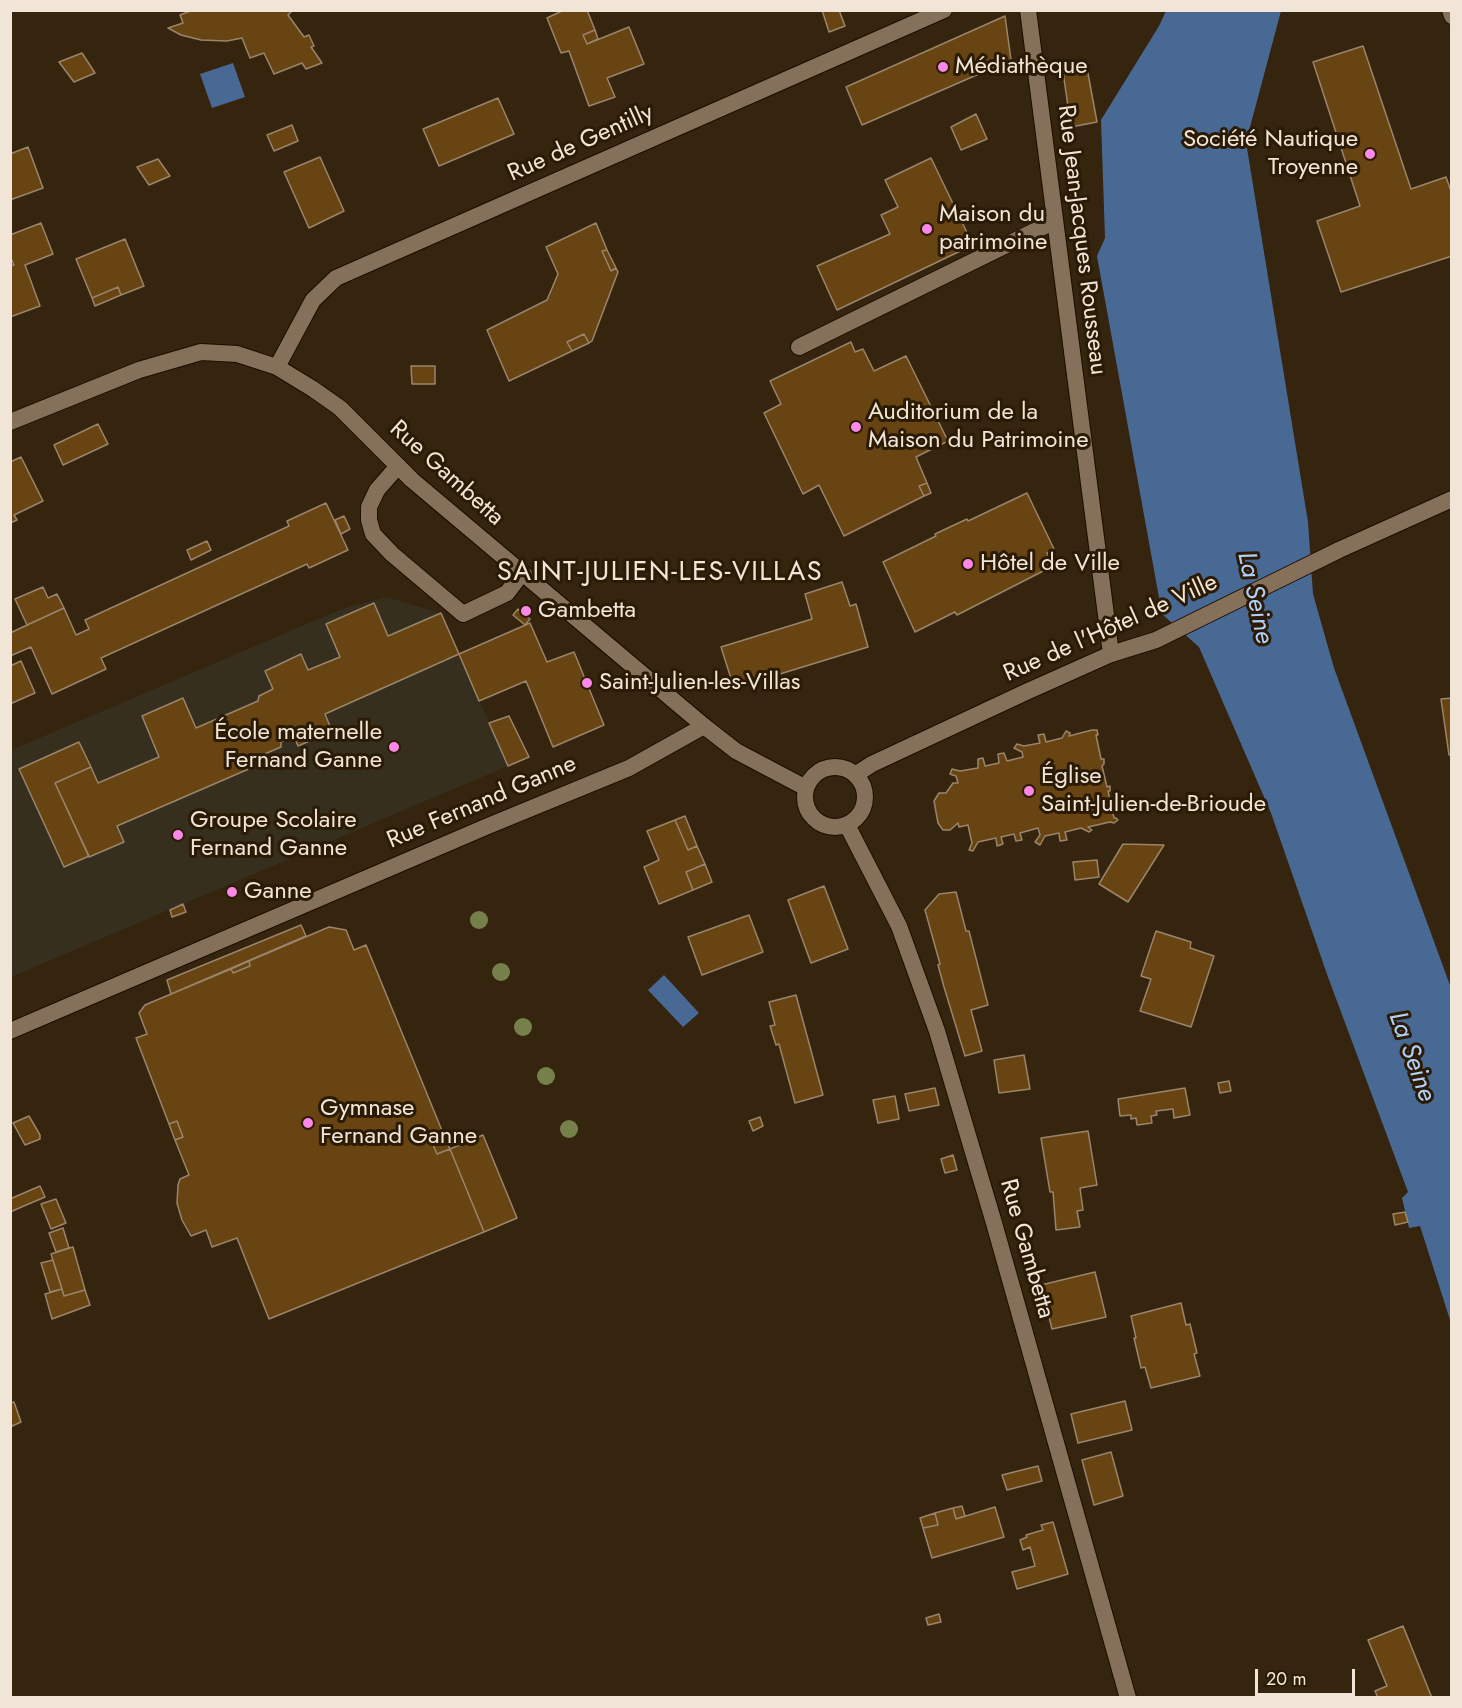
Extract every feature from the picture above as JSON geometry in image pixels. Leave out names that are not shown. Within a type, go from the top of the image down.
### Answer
[{"type":"street","name":"Rue de Gentilly","points":[[277,368],[313,300],[336,278],[944,10]]},
{"type":"street","name":"Rue Jean-Jacques Rousseau","points":[[1028,10],[1111,654]]},
{"type":"street","points":[[1450,10],[1452,16]]},
{"type":"street","points":[[799,347],[1055,221]]},
{"type":"street","name":"Rue Gambetta","points":[[10,422],[140,370],[201,352],[237,354],[277,368],[313,388],[339,408],[398,466],[704,726],[736,751],[806,788]]},
{"type":"street","points":[[398,466],[377,490],[369,507],[369,520],[373,534],[392,554],[464,614],[507,593],[522,573]]},
{"type":"street","name":"Rue de l'Hôtel de Ville","points":[[855,775],[872,764],[1111,654],[1156,640],[1339,550],[1452,500]]},
{"type":"street","name":"Rue Fernand Ganne","points":[[10,1031],[629,768],[704,726]]},
{"type":"street","points":[[828,768],[847,770],[855,775],[862,783],[865,792],[862,812],[847,825],[828,827],[818,823],[806,807],[806,788],[811,779],[828,768]]},
{"type":"street","name":"Rue Gambetta","points":[[847,825],[898,926],[937,1031],[994,1223],[1128,1698]]},
{"type":"shaded area","name":"Groupe Scolaire Fernand Ganne","points":[[386,597],[441,613],[508,766],[11,977],[11,750],[342,609]]},
{"type":"water","name":"La Seine","points":[[1166,11],[1281,11],[1246,142],[1308,522],[1313,594],[1334,668],[1451,988],[1451,1323],[1420,1226],[1409,1228],[1402,1198],[1408,1192],[1328,977],[1271,813],[1199,647],[1162,614],[1097,256],[1105,238],[1101,120]]},
{"type":"water","points":[[233,63],[245,97],[212,108],[200,74]]},
{"type":"water","points":[[664,975],[699,1013],[683,1027],[648,990]]},
{"type":"building","points":[[193,10],[293,10],[288,15],[304,37],[309,35],[314,46],[311,47],[322,63],[306,69],[302,63],[274,74],[264,53],[250,58],[242,38],[227,41],[201,40],[181,35],[168,28],[183,23],[180,15]]},
{"type":"building","points":[[564,10],[587,10],[595,30],[583,35],[587,44],[629,27],[644,64],[607,78],[615,97],[589,106],[569,51],[561,53],[547,18]]},
{"type":"building","points":[[822,10],[839,10],[845,26],[829,32]]},
{"type":"building","name":"Médiathèque","points":[[1005,16],[1011,60],[862,125],[846,87]]},
{"type":"building","points":[[595,30],[598,39],[587,44],[583,35]]},
{"type":"building","points":[[1363,46],[1411,189],[1446,177],[1452,194],[1452,256],[1341,292],[1317,221],[1360,206],[1313,62]]},
{"type":"building","points":[[82,53],[95,73],[74,82],[59,62]]},
{"type":"building","points":[[1087,68],[1097,122],[1071,127],[1063,72]]},
{"type":"building","points":[[498,98],[514,134],[439,166],[423,129]]},
{"type":"building","points":[[976,114],[987,139],[961,150],[951,127]]},
{"type":"building","points":[[292,125],[298,141],[274,151],[267,135]]},
{"type":"building","points":[[28,147],[43,188],[10,200],[10,154]]},
{"type":"building","points":[[320,157],[344,211],[309,228],[284,172]]},
{"type":"building","name":"Maison du patrimoine","points":[[931,158],[973,245],[837,310],[817,266],[890,234],[881,215],[898,207],[885,180]]},
{"type":"building","points":[[158,159],[170,176],[149,185],[137,167]]},
{"type":"building","points":[[41,223],[53,254],[25,265],[40,306],[10,317],[10,266],[14,265],[10,256],[10,235]]},
{"type":"building","points":[[596,223],[607,250],[602,251],[611,271],[616,268],[618,272],[592,341],[589,343],[584,334],[567,342],[572,351],[509,381],[487,330],[547,300],[558,274],[546,247]]},
{"type":"building","points":[[125,239],[144,286],[121,295],[118,287],[92,298],[76,259]]},
{"type":"building","points":[[607,250],[616,268],[611,271],[602,251]]},
{"type":"building","points":[[118,287],[121,295],[95,306],[92,298]]},
{"type":"building","points":[[584,334],[589,343],[572,351],[567,342]]},
{"type":"building","name":"Auditorium de la Maison du Patrimoine","points":[[851,342],[855,352],[863,349],[874,371],[906,356],[948,441],[916,457],[927,483],[919,486],[924,496],[844,536],[819,485],[803,494],[764,413],[781,404],[770,381]]},
{"type":"building","points":[[411,366],[435,366],[435,384],[412,384]]},
{"type":"building","points":[[98,424],[108,444],[63,465],[54,445]]},
{"type":"building","points":[[21,457],[43,501],[14,515],[17,520],[10,523],[10,462]]},
{"type":"building","points":[[927,483],[931,493],[924,496],[919,486]]},
{"type":"building","name":"Hôtel de Ville","points":[[1027,493],[1054,549],[1047,553],[1053,566],[957,615],[955,612],[915,632],[883,562],[936,536],[935,534]]},
{"type":"building","points":[[326,503],[348,550],[309,568],[307,564],[101,658],[106,669],[52,694],[31,647],[10,656],[10,633],[64,608],[76,635],[89,629],[85,620],[289,526],[287,521]]},
{"type":"building","points":[[344,516],[350,529],[341,534],[335,520]]},
{"type":"building","points":[[207,541],[211,550],[191,560],[187,550]]},
{"type":"building","points":[[842,582],[850,606],[856,604],[868,647],[734,688],[721,647],[812,619],[805,594]]},
{"type":"building","points":[[43,587],[48,598],[57,594],[64,608],[27,625],[15,599]]},
{"type":"building","points":[[374,603],[388,636],[441,613],[459,654],[325,714],[332,731],[298,746],[294,736],[281,742],[281,747],[248,761],[251,768],[117,826],[124,842],[89,857],[55,783],[91,767],[98,783],[159,757],[142,716],[183,698],[196,728],[258,701],[259,696],[273,689],[265,671],[301,654],[308,670],[340,657],[326,624]]},
{"type":"building","points":[[518,609],[530,619],[525,625],[513,615]]},
{"type":"building","points":[[530,623],[547,662],[574,652],[604,725],[553,747],[526,681],[479,701],[459,654]]},
{"type":"building","points":[[21,661],[35,693],[10,704],[10,666]]},
{"type":"building","points":[[1452,698],[1452,755],[1449,755],[1441,699]]},
{"type":"building","points":[[509,716],[529,757],[508,766],[489,723]]},
{"type":"building","name":"Église Saint-Julien-de-Brioude","points":[[1097,730],[1101,759],[1104,759],[1102,766],[1107,787],[1110,786],[1110,791],[1108,791],[1114,818],[1118,820],[1114,823],[1088,827],[1092,830],[1089,832],[1081,828],[1065,832],[1067,840],[1060,841],[1059,833],[1045,836],[1040,845],[1035,842],[1040,835],[1038,828],[1020,833],[1022,840],[1016,841],[1014,834],[1001,837],[1003,844],[997,846],[996,838],[978,842],[973,851],[969,850],[972,843],[968,825],[959,827],[958,823],[950,830],[943,830],[938,823],[934,801],[939,793],[946,793],[953,783],[958,783],[956,776],[950,774],[952,769],[960,771],[978,768],[978,759],[983,758],[985,766],[999,763],[998,754],[1004,753],[1007,761],[1023,757],[1022,752],[1014,748],[1017,744],[1024,746],[1040,743],[1038,735],[1044,734],[1046,742],[1062,738],[1066,731],[1070,733],[1069,736]]},
{"type":"building","points":[[79,742],[91,767],[55,783],[89,856],[64,867],[19,769]]},
{"type":"building","points":[[685,816],[697,846],[688,850],[675,820]]},
{"type":"building","points":[[675,820],[688,850],[697,846],[705,864],[686,872],[693,890],[659,904],[644,867],[659,860],[647,831]]},
{"type":"building","points":[[1123,844],[1164,845],[1128,902],[1099,884]]},
{"type":"building","points":[[1097,860],[1099,877],[1075,880],[1073,862]]},
{"type":"building","points":[[705,864],[712,882],[693,890],[686,872]]},
{"type":"building","points":[[824,886],[848,949],[811,963],[788,900]]},
{"type":"building","points":[[956,892],[966,931],[969,931],[988,1005],[971,1010],[982,1051],[965,1056],[944,987],[925,910],[939,894]]},
{"type":"building","points":[[183,904],[186,912],[172,917],[170,910]]},
{"type":"building","points":[[749,915],[763,952],[702,975],[688,937]]},
{"type":"building","points":[[301,925],[306,936],[171,994],[167,980]]},
{"type":"building","name":"Gymnase Fernand Ganne","points":[[329,927],[346,930],[354,950],[366,945],[443,1133],[430,1138],[437,1154],[450,1149],[484,1232],[269,1319],[237,1238],[212,1247],[206,1230],[191,1236],[182,1220],[177,1203],[178,1185],[180,1179],[189,1175],[175,1140],[183,1137],[177,1121],[169,1124],[136,1038],[147,1034],[139,1013],[145,1005],[231,969],[233,973],[250,966],[249,961]]},
{"type":"building","points":[[1156,931],[1191,942],[1190,948],[1214,956],[1191,1027],[1140,1011],[1151,979],[1141,976]]},
{"type":"building","points":[[249,961],[250,966],[233,973],[231,969]]},
{"type":"building","points":[[796,995],[823,1095],[795,1103],[779,1044],[776,1045],[770,1026],[775,1025],[769,1002]]},
{"type":"building","points":[[1024,1055],[1030,1089],[999,1093],[994,1060]]},
{"type":"building","points":[[1229,1081],[1231,1091],[1220,1093],[1218,1083]]},
{"type":"building","points":[[935,1088],[939,1105],[909,1111],[905,1094]]},
{"type":"building","points":[[1185,1088],[1190,1115],[1174,1118],[1173,1109],[1156,1111],[1157,1115],[1151,1116],[1152,1123],[1137,1125],[1136,1118],[1131,1119],[1131,1115],[1120,1116],[1118,1099]]},
{"type":"building","points":[[895,1096],[899,1119],[878,1123],[873,1100]]},
{"type":"building","points":[[29,1116],[40,1139],[25,1145],[13,1123]]},
{"type":"building","points":[[760,1117],[763,1126],[753,1131],[749,1121]]},
{"type":"building","points":[[177,1121],[183,1137],[175,1140],[169,1124]]},
{"type":"building","points":[[1088,1131],[1097,1185],[1080,1188],[1083,1210],[1077,1211],[1080,1227],[1056,1230],[1053,1192],[1050,1192],[1041,1138]]},
{"type":"building","points":[[443,1133],[450,1149],[437,1154],[430,1138]]},
{"type":"building","points":[[483,1135],[517,1218],[484,1232],[450,1149]]},
{"type":"building","points":[[953,1155],[957,1170],[945,1173],[941,1159]]},
{"type":"building","points":[[40,1186],[45,1197],[10,1212],[10,1199]]},
{"type":"building","points":[[56,1199],[66,1223],[51,1229],[41,1204]]},
{"type":"building","points":[[1405,1212],[1408,1222],[1395,1225],[1393,1214]]},
{"type":"building","points":[[63,1228],[69,1248],[56,1252],[49,1233]]},
{"type":"building","points":[[73,1247],[85,1290],[64,1296],[51,1254]]},
{"type":"building","points":[[53,1260],[62,1289],[50,1292],[41,1263]]},
{"type":"building","points":[[1095,1272],[1106,1317],[1052,1329],[1041,1285]]},
{"type":"building","points":[[62,1289],[64,1296],[85,1290],[90,1305],[52,1319],[45,1294]]},
{"type":"building","points":[[1181,1303],[1186,1325],[1190,1324],[1200,1376],[1151,1388],[1145,1367],[1141,1368],[1131,1316]]},
{"type":"building","points":[[1125,1401],[1132,1430],[1078,1443],[1071,1414]]},
{"type":"building","points":[[14,1402],[21,1422],[10,1427],[10,1403]]},
{"type":"building","points":[[1111,1452],[1123,1496],[1094,1505],[1082,1460]]},
{"type":"building","points":[[1038,1466],[1042,1481],[1007,1490],[1002,1475]]},
{"type":"building","points":[[962,1506],[965,1516],[956,1519],[953,1508]]},
{"type":"building","points":[[995,1507],[1004,1537],[932,1558],[923,1528],[938,1525],[935,1513],[953,1508],[956,1519]]},
{"type":"building","points":[[935,1513],[938,1525],[923,1528],[920,1518]]},
{"type":"building","points":[[1053,1522],[1068,1574],[1017,1589],[1012,1572],[1035,1566],[1030,1547],[1023,1550],[1020,1540],[1027,1537],[1026,1535],[1043,1530],[1041,1525]]},
{"type":"building","points":[[939,1614],[941,1622],[928,1625],[926,1618]]},
{"type":"building","points":[[1403,1626],[1432,1698],[1378,1698],[1375,1691],[1387,1686],[1368,1640]]},
{"type":"place","name":"Médiathèque","points":[[943,67]]},
{"type":"place","name":"Société Nautique Troyenne","points":[[1370,154]]},
{"type":"place","name":"Maison du patrimoine","points":[[927,229]]},
{"type":"place","name":"Auditorium de la Maison du Patrimoine","points":[[856,427]]},
{"type":"place","name":"Hôtel de Ville","points":[[968,564]]},
{"type":"place","name":"Gambetta","points":[[526,611]]},
{"type":"place","name":"Saint-Julien-les-Villas","points":[[587,683]]},
{"type":"place","name":"École maternelle Fernand Ganne","points":[[394,747]]},
{"type":"place","name":"Église Saint-Julien-de-Brioude","points":[[1029,791]]},
{"type":"place","name":"Groupe Scolaire Fernand Ganne","points":[[178,835]]},
{"type":"place","name":"Ganne","points":[[232,892]]},
{"type":"place","name":"Gymnase Fernand Ganne","points":[[308,1123]]},
{"type":"district","name":"SAINT-JULIEN-LES-VILLAS","points":[[660,573]]}]
